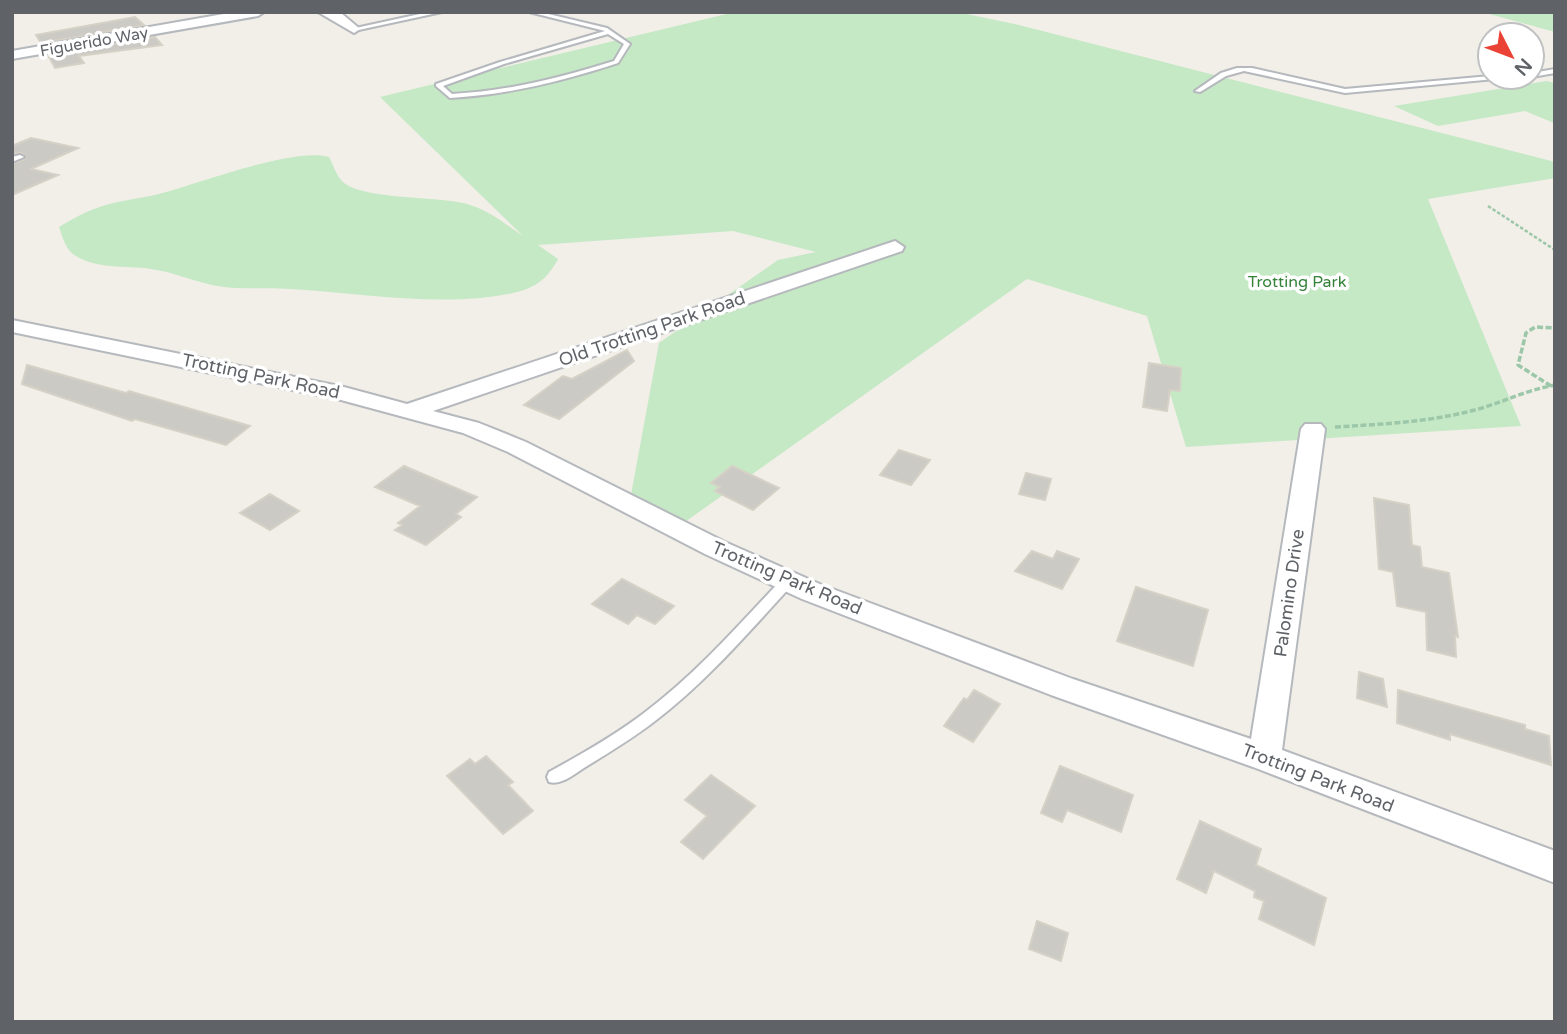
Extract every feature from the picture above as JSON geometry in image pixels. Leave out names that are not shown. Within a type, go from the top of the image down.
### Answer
[{"type":"street","name":"Figuerido Way","points":[[12,55],[258,12]]},
{"type":"street","points":[[324,12],[337,16],[354,29]]},
{"type":"street","name":"Old Trotting Park Road","points":[[409,411],[895,247]]},
{"type":"street","name":"Trotting Park Road","points":[[12,326],[330,391],[471,428],[517,447],[787,582],[1062,687],[1265,757],[1555,867]]},
{"type":"street","name":"Palomino Drive","points":[[1265,757],[1313,429]]},
{"type":"lane","points":[[354,29],[439,12]]},
{"type":"lane","points":[[532,12],[609,32],[627,44],[616,62],[564,79],[487,95],[450,96],[438,85],[609,32]]},
{"type":"lane","points":[[1198,91],[1238,69],[1345,91],[1476,79]]},
{"type":"lane","points":[[555,777],[606,747],[662,708],[726,648],[787,582]]},
{"type":"path","points":[[1488,206],[1555,250]]},
{"type":"path","points":[[1553,386],[1518,365],[1526,333],[1535,327],[1555,328]]},
{"type":"path","points":[[1313,429],[1423,421],[1483,408],[1527,390],[1553,386]]},
{"type":"green space","name":"Trotting Park","points":[[735,12],[957,12],[1019,25],[1555,162],[1555,178],[1428,199],[1521,426],[1186,447],[1147,316],[1027,279],[675,529],[630,500],[659,343],[778,260],[816,252],[733,231],[538,245],[558,259],[548,274],[535,285],[497,296],[439,300],[282,288],[226,287],[160,270],[101,265],[91,263],[71,252],[59,227],[104,206],[155,195],[268,162],[312,155],[329,157],[340,179],[351,187],[382,195],[467,204],[490,214],[523,236],[380,97]]},
{"type":"green space","points":[[1482,12],[1555,12],[1555,32],[1546,30],[1546,21],[1515,21]]},
{"type":"green space","points":[[1546,81],[1555,83],[1554,123],[1525,111],[1438,126],[1394,106],[1486,91],[1546,91]]},
{"type":"building","points":[[135,17],[144,25],[41,43],[36,35]]},
{"type":"building","points":[[155,37],[162,45],[79,56],[84,63],[55,68],[48,55]]},
{"type":"building","points":[[31,138],[78,148],[31,169],[58,175],[12,195],[12,164],[25,159],[26,156],[21,153],[12,154],[12,146]]},
{"type":"building","points":[[627,350],[634,361],[559,419],[524,405],[563,376],[572,379]]},
{"type":"building","points":[[1149,363],[1181,368],[1180,391],[1170,390],[1167,411],[1143,407]]},
{"type":"building","points":[[27,365],[250,426],[226,445],[135,419],[132,421],[22,384]]},
{"type":"building","points":[[899,450],[930,460],[911,485],[880,475]]},
{"type":"building","points":[[404,466],[477,497],[456,514],[461,517],[426,545],[395,530],[402,525],[398,523],[420,506],[375,487]]},
{"type":"building","points":[[732,466],[779,488],[753,510],[715,491],[720,487],[711,483]]},
{"type":"building","points":[[1026,473],[1051,479],[1045,500],[1019,494]]},
{"type":"building","points":[[270,494],[299,511],[270,530],[240,513]]},
{"type":"building","points":[[1374,498],[1409,505],[1412,545],[1420,547],[1422,567],[1449,573],[1458,637],[1455,636],[1456,657],[1427,650],[1426,612],[1397,606],[1393,572],[1379,569]]},
{"type":"building","points":[[1032,551],[1053,559],[1057,551],[1079,559],[1062,589],[1015,571]]},
{"type":"building","points":[[622,579],[674,606],[655,624],[637,615],[628,624],[592,604]]},
{"type":"building","points":[[1136,587],[1208,610],[1193,666],[1117,641]]},
{"type":"building","points":[[1359,672],[1383,679],[1387,707],[1357,698]]},
{"type":"building","points":[[974,690],[1000,704],[973,742],[944,726],[964,698],[967,700]]},
{"type":"building","points":[[1398,690],[1525,725],[1525,729],[1549,736],[1551,765],[1450,734],[1450,740],[1397,723]]},
{"type":"building","points":[[486,756],[513,782],[508,785],[533,811],[503,834],[447,776],[470,759],[475,764]]},
{"type":"building","points":[[1060,766],[1133,795],[1121,832],[1067,810],[1062,822],[1041,813]]},
{"type":"building","points":[[711,775],[755,806],[703,859],[681,842],[707,816],[685,800]]},
{"type":"building","points":[[1200,821],[1261,849],[1256,865],[1326,898],[1314,945],[1259,919],[1264,901],[1254,897],[1255,891],[1214,871],[1206,893],[1177,879]]},
{"type":"building","points":[[1037,921],[1068,933],[1061,961],[1029,949]]}]
